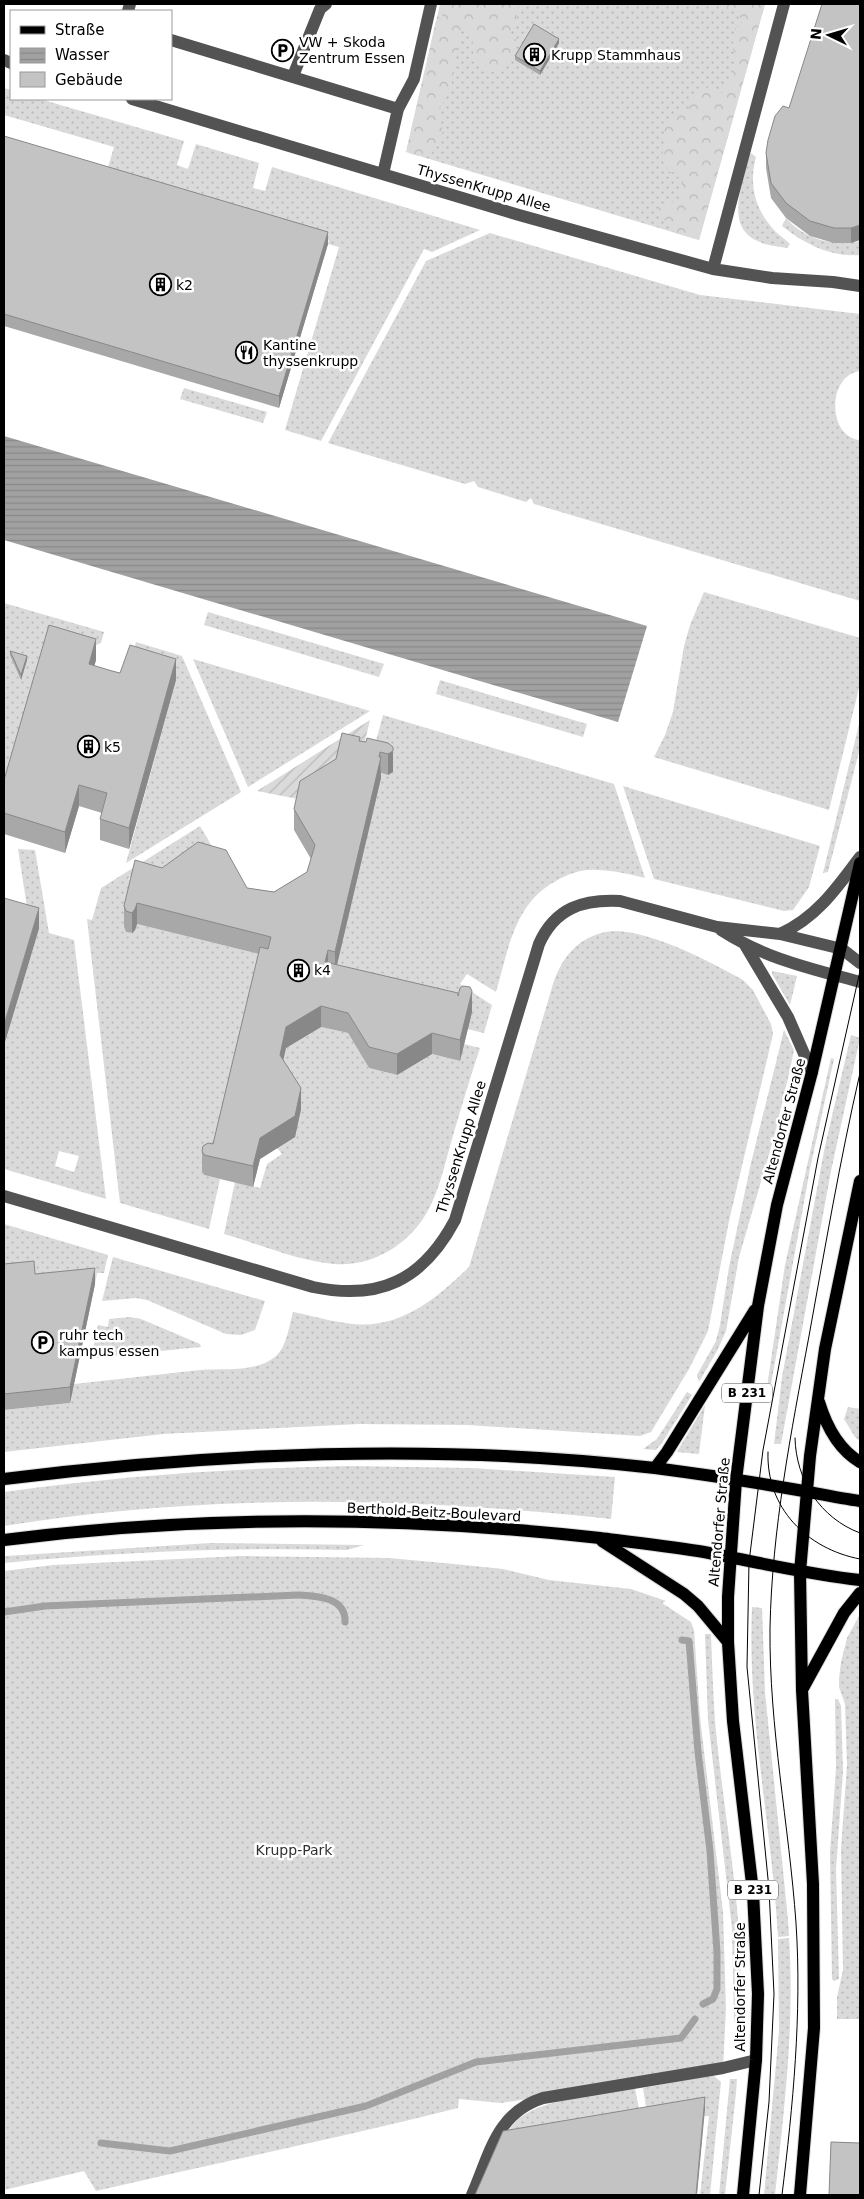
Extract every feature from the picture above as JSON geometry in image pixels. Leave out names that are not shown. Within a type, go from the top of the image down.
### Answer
[{"type":"main road","name":"Altendorfer Straße","points":[[743,2195],[756,2060],[758,1994],[755,1919],[733,1721],[728,1642],[730,1558],[736,1480],[758,1306],[777,1205],[842,949],[860,863]]},
{"type":"main road","points":[[800,2195],[814,2028],[813,1884],[802,1690],[800,1572],[806,1492],[818,1399],[838,1280],[860,1181]]},
{"type":"main road","points":[[655,1468],[667,1452],[758,1306]]},
{"type":"main road","points":[[818,1399],[831,1433],[847,1453],[860,1462]]},
{"type":"main road","points":[[4,1479],[173,1461],[255,1456],[352,1454],[484,1456],[655,1468],[860,1501]]},
{"type":"main road","name":"Berthold-Beitz-Boulevard","points":[[4,1540],[137,1527],[268,1522],[381,1523],[598,1538],[688,1550],[800,1572],[860,1580]]},
{"type":"main road","points":[[598,1538],[684,1594],[698,1606],[728,1642]]},
{"type":"main road","points":[[802,1690],[844,1613],[860,1593]]},
{"type":"street","points":[[293,76],[320,9],[326,4]]},
{"type":"street","points":[[383,174],[398,109],[414,79],[431,4]]},
{"type":"street","points":[[713,270],[784,4]]},
{"type":"street","points":[[172,40],[398,109]]},
{"type":"street","name":"ThyssenKrupp Allee","points":[[135,100],[713,270],[772,278],[833,282],[860,286]]},
{"type":"street","name":"ThyssenKrupp Allee","points":[[833,282],[860,276]]},
{"type":"street","points":[[780,934],[809,918],[860,857]]},
{"type":"street","name":"ThyssenKrupp Allee","points":[[4,1196],[313,1287],[350,1292],[368,1291],[387,1286],[408,1276],[427,1261],[446,1236],[455,1220],[539,944],[549,925],[557,917],[574,907],[595,901],[606,900],[637,904],[717,927],[780,934],[842,949],[860,963]]},
{"type":"street","name":"ThyssenKrupp Allee","points":[[717,927],[745,945],[770,956],[860,982]]},
{"type":"street","name":"ThyssenKrupp Allee","points":[[745,945],[788,1017],[812,1072]]},
{"type":"street","points":[[472,2195],[504,2124],[517,2110],[530,2102],[543,2098],[722,2068],[756,2060]]},
{"type":"green space","points":[[440,4],[765,4],[699,240],[406,152]]},
{"type":"green space","points":[[445,4],[520,4],[517,10],[517,23],[508,36],[510,39],[516,39],[516,57],[500,73],[494,71],[489,73],[472,57],[475,45],[472,42],[475,37],[466,35],[466,29],[462,27],[460,32],[461,48],[454,54],[446,54],[453,58],[454,67],[451,86],[445,91],[445,100],[440,107],[442,116],[439,124],[444,130],[440,136],[441,140],[431,154],[418,156],[409,153],[407,148],[436,21],[443,17],[441,11]]},
{"type":"green space","points":[[720,4],[765,4],[699,240],[675,233],[676,227],[670,226],[669,221],[663,220],[662,214],[658,212],[658,209],[665,204],[682,200],[684,196],[680,193],[683,190],[680,186],[683,183],[682,179],[676,176],[675,171],[669,174],[663,162],[665,156],[662,152],[665,149],[663,139],[666,123],[671,120],[671,115],[682,109],[688,115],[690,100],[698,89],[703,91],[710,86],[714,87],[715,91],[719,89],[722,94],[723,84],[730,81],[732,65],[735,63],[733,57],[736,54],[733,49],[735,27],[739,27],[742,22],[738,11],[733,11],[726,7],[722,8],[719,6]]},
{"type":"green space","points":[[4,88],[10,90],[10,100],[43,100],[184,141],[177,165],[188,169],[196,144],[259,163],[253,188],[265,191],[272,167],[480,230],[432,252],[424,249],[321,441],[285,430],[339,247],[328,244],[329,240],[105,177],[114,147],[4,115]]},
{"type":"green space","points":[[751,153],[756,157],[753,178],[759,208],[770,226],[790,244],[787,248],[760,242],[749,235],[742,227],[738,204]]},
{"type":"green space","points":[[786,218],[802,232],[820,240],[840,243],[860,241],[860,255],[838,254],[809,244],[782,226]]},
{"type":"green space","points":[[490,233],[700,295],[860,314],[860,371],[849,375],[841,383],[835,406],[841,429],[849,436],[860,440],[860,601],[534,504],[531,498],[526,502],[478,487],[474,481],[465,484],[328,443],[426,261]]},
{"type":"green space","points":[[184,388],[267,412],[263,423],[180,399]]},
{"type":"green space","points":[[704,592],[860,638],[860,684],[829,810],[654,757],[665,735],[673,712],[684,646],[690,625]]},
{"type":"green space","points":[[4,603],[104,632],[101,643],[76,654],[4,793]]},
{"type":"green space","points":[[208,612],[384,664],[379,677],[204,625]]},
{"type":"green space","points":[[136,642],[182,656],[241,792],[126,863],[176,680],[130,666]]},
{"type":"green space","points":[[193,659],[370,711],[248,787]]},
{"type":"green space","points":[[440,680],[587,724],[583,737],[436,694]]},
{"type":"green space","points":[[383,715],[614,784],[645,878],[614,871],[586,870],[565,876],[542,890],[522,915],[515,929],[496,992],[467,974],[460,984],[492,1005],[484,1033],[467,1029],[335,972],[381,778],[380,773],[388,775],[393,772],[371,760]]},
{"type":"green space","points":[[370,720],[364,745],[303,800],[257,791]]},
{"type":"green space","points":[[860,720],[860,748],[828,872],[823,873]]},
{"type":"green space","points":[[623,786],[820,846],[809,887],[793,910],[784,911],[654,879]]},
{"type":"green space","points":[[200,826],[223,865],[165,879],[138,872],[128,879],[135,881],[124,927],[126,932],[132,933],[137,924],[271,957],[213,1165],[202,1172],[204,1175],[220,1179],[209,1229],[120,1203],[87,919],[92,920],[101,888]]},
{"type":"green space","points":[[18,849],[35,850],[49,933],[74,940],[106,1199],[4,1169],[4,1047],[39,929],[30,926]],"holes":[[[59,1151],[79,1156],[74,1172],[55,1166]]]},
{"type":"green space","points":[[615,931],[647,936],[664,942],[698,956],[743,980],[753,990],[771,1024],[773,1034],[729,1221],[708,1331],[689,1369],[651,1432],[640,1436],[467,1425],[359,1424],[163,1434],[4,1452],[4,1410],[70,1403],[74,1384],[200,1370],[239,1369],[258,1366],[279,1353],[287,1336],[293,1312],[353,1324],[387,1322],[417,1309],[444,1290],[469,1267],[557,973],[562,963],[575,947],[593,936]]},
{"type":"green space","points":[[772,971],[797,976],[790,1005],[772,974]]},
{"type":"green space","points":[[321,1027],[348,1033],[369,1068],[397,1075],[432,1054],[460,1061],[464,1044],[480,1048],[435,1196],[426,1214],[409,1236],[398,1245],[374,1258],[348,1264],[334,1264],[306,1259],[224,1234],[235,1182],[260,1188],[267,1164],[282,1154],[277,1148],[280,1075],[286,1048]]},
{"type":"green space","points":[[784,1030],[794,1050],[774,1137],[739,1257],[726,1331],[699,1382],[697,1375],[716,1341],[720,1325],[729,1267],[751,1163]]},
{"type":"green space","points":[[851,1035],[860,1038],[831,1171],[781,1444],[774,1444],[782,1377],[825,1146]]},
{"type":"green space","points":[[831,1058],[834,1059],[810,1169],[769,1395],[766,1394],[785,1265]]},
{"type":"green space","points":[[4,1224],[108,1255],[104,1273],[97,1273],[95,1284],[4,1280]]},
{"type":"green space","points":[[113,1257],[265,1301],[255,1330],[241,1335],[226,1334],[147,1300],[136,1298],[102,1301]]},
{"type":"green space","points":[[130,1317],[141,1319],[200,1344],[201,1347],[91,1358],[98,1325],[108,1327],[109,1319]]},
{"type":"green space","points":[[687,1392],[692,1395],[662,1443],[656,1450],[643,1449],[657,1439]]},
{"type":"green space","points":[[705,1405],[699,1454],[677,1452],[678,1450]]},
{"type":"green space","points":[[848,1407],[860,1409],[860,1441],[855,1437],[844,1419]]},
{"type":"green space","points":[[350,1466],[472,1468],[615,1477],[611,1519],[459,1506],[307,1502],[231,1503],[155,1508],[80,1515],[4,1526],[4,1492],[90,1481],[177,1474]]},
{"type":"green space","points":[[211,1543],[364,1545],[347,1550],[175,1551],[4,1563],[4,1556]]},
{"type":"green space","name":"Krupp-Park","points":[[241,1556],[389,1558],[503,1569],[549,1580],[631,1589],[666,1601],[662,1603],[691,1622],[694,1630],[700,1717],[723,1912],[726,2009],[723,2068],[501,2103],[459,2099],[458,2108],[96,2191],[84,2171],[4,2190],[4,1571],[53,1565]]},
{"type":"green space","points":[[752,1607],[762,1608],[765,1692],[789,1936],[778,1937],[756,1731],[751,1649]]},
{"type":"green space","points":[[860,1614],[860,2019],[837,2019],[837,1997],[843,1970],[841,1849],[847,1765],[845,1704],[839,1687],[839,1679],[847,1638]]},
{"type":"green space","points":[[705,1634],[711,1634],[715,1721],[737,1909],[741,1984],[740,2022],[734,2022],[732,1928],[708,1720]]},
{"type":"green space","points":[[835,1699],[838,1699],[841,1706],[843,1771],[836,1869],[839,1979],[834,1981],[832,1979],[830,1853],[836,1768]]},
{"type":"green space","points":[[789,1938],[791,2002],[785,2099],[775,2195],[764,2195],[779,2031],[778,1939]]},
{"type":"green space","points":[[713,2075],[721,2082],[710,2195],[700,2195],[709,2116],[648,2119],[643,2088]]},
{"type":"green space","points":[[730,2079],[737,2079],[736,2093],[725,2195],[719,2195]]},
{"type":"green space","points":[[635,2088],[641,2120],[505,2135],[521,2117],[546,2105]]},
{"type":"water","points":[[4,436],[647,626],[618,722],[4,540]]},
{"type":"building","points":[[822,4],[860,4],[860,225],[851,228],[834,228],[810,221],[786,203],[771,183],[766,153],[775,116],[783,106],[789,108]]},
{"type":"building","name":"Krupp Stammhaus","points":[[534,24],[559,39],[540,71],[515,56]]},
{"type":"building","name":"k2","points":[[4,136],[328,232],[279,396],[4,314]]},
{"type":"building","name":"k5","points":[[49,625],[96,639],[89,664],[112,671],[120,673],[130,645],[176,659],[129,828],[100,819],[107,793],[79,785],[65,832],[4,813],[4,780]]},
{"type":"building","points":[[10,651],[27,656],[21,675]]},
{"type":"building","name":"k4","points":[[342,733],[360,737],[359,741],[366,742],[367,738],[388,743],[393,747],[393,751],[388,754],[380,752],[379,757],[381,757],[335,952],[328,950],[325,962],[458,993],[458,996],[460,988],[463,986],[470,987],[472,991],[460,1040],[432,1033],[397,1054],[369,1047],[348,1013],[321,1006],[286,1027],[280,1055],[301,1088],[295,1116],[260,1138],[253,1166],[204,1155],[202,1151],[203,1146],[208,1143],[213,1144],[260,947],[268,949],[271,937],[137,903],[132,913],[126,911],[124,906],[135,860],[162,868],[198,842],[226,850],[247,888],[274,892],[307,872],[315,845],[294,809],[300,781],[336,759]]},
{"type":"building","points":[[4,898],[39,908],[4,1025]]},
{"type":"building","name":"ruhr tech kampus essen","points":[[34,1261],[35,1274],[95,1268],[70,1387],[4,1394],[4,1264]]},
{"type":"building","points":[[705,2097],[696,2195],[475,2195],[503,2131]]},
{"type":"building","points":[[831,2142],[860,2143],[860,2195],[829,2195]]},
{"type":"waterway","points":[[4,1612],[45,1606],[298,1595],[321,1597],[336,1603],[341,1607],[345,1622]]},
{"type":"waterway","points":[[682,1640],[689,1641],[698,1752],[710,1851],[717,1952],[717,1989],[713,1999],[703,2004]]},
{"type":"waterway","points":[[101,2143],[170,2151],[366,2106],[476,2062],[681,2038],[695,2019]]},
{"type":"tram line","points":[[759,2195],[769,2102],[774,1994],[769,1889],[747,1667],[749,1562],[763,1450],[818,1158],[860,971]]},
{"type":"tram line","points":[[782,2195],[795,2059],[798,1957],[793,1886],[773,1702],[770,1628],[774,1554],[789,1445],[833,1204],[860,1073]]},
{"type":"tram line","points":[[795,1438],[796,1454],[800,1468],[805,1483],[813,1496],[833,1518],[860,1533]]},
{"type":"tram line","points":[[768,1452],[769,1472],[774,1491],[782,1508],[793,1523],[807,1536],[823,1546],[841,1554],[860,1559]]},
{"type":"place","name":"VW + Skoda Zentrum Essen","points":[[283,50]]},
{"type":"place","name":"Krupp Stammhaus","points":[[535,55]]},
{"type":"place","name":"k2","points":[[160,285]]},
{"type":"place","name":"Kantine thyssenkrupp","points":[[247,353]]},
{"type":"place","name":"k5","points":[[88,747]]},
{"type":"place","name":"k4","points":[[298,970]]},
{"type":"place","name":"ruhr tech kampus essen","points":[[43,1343]]}]
